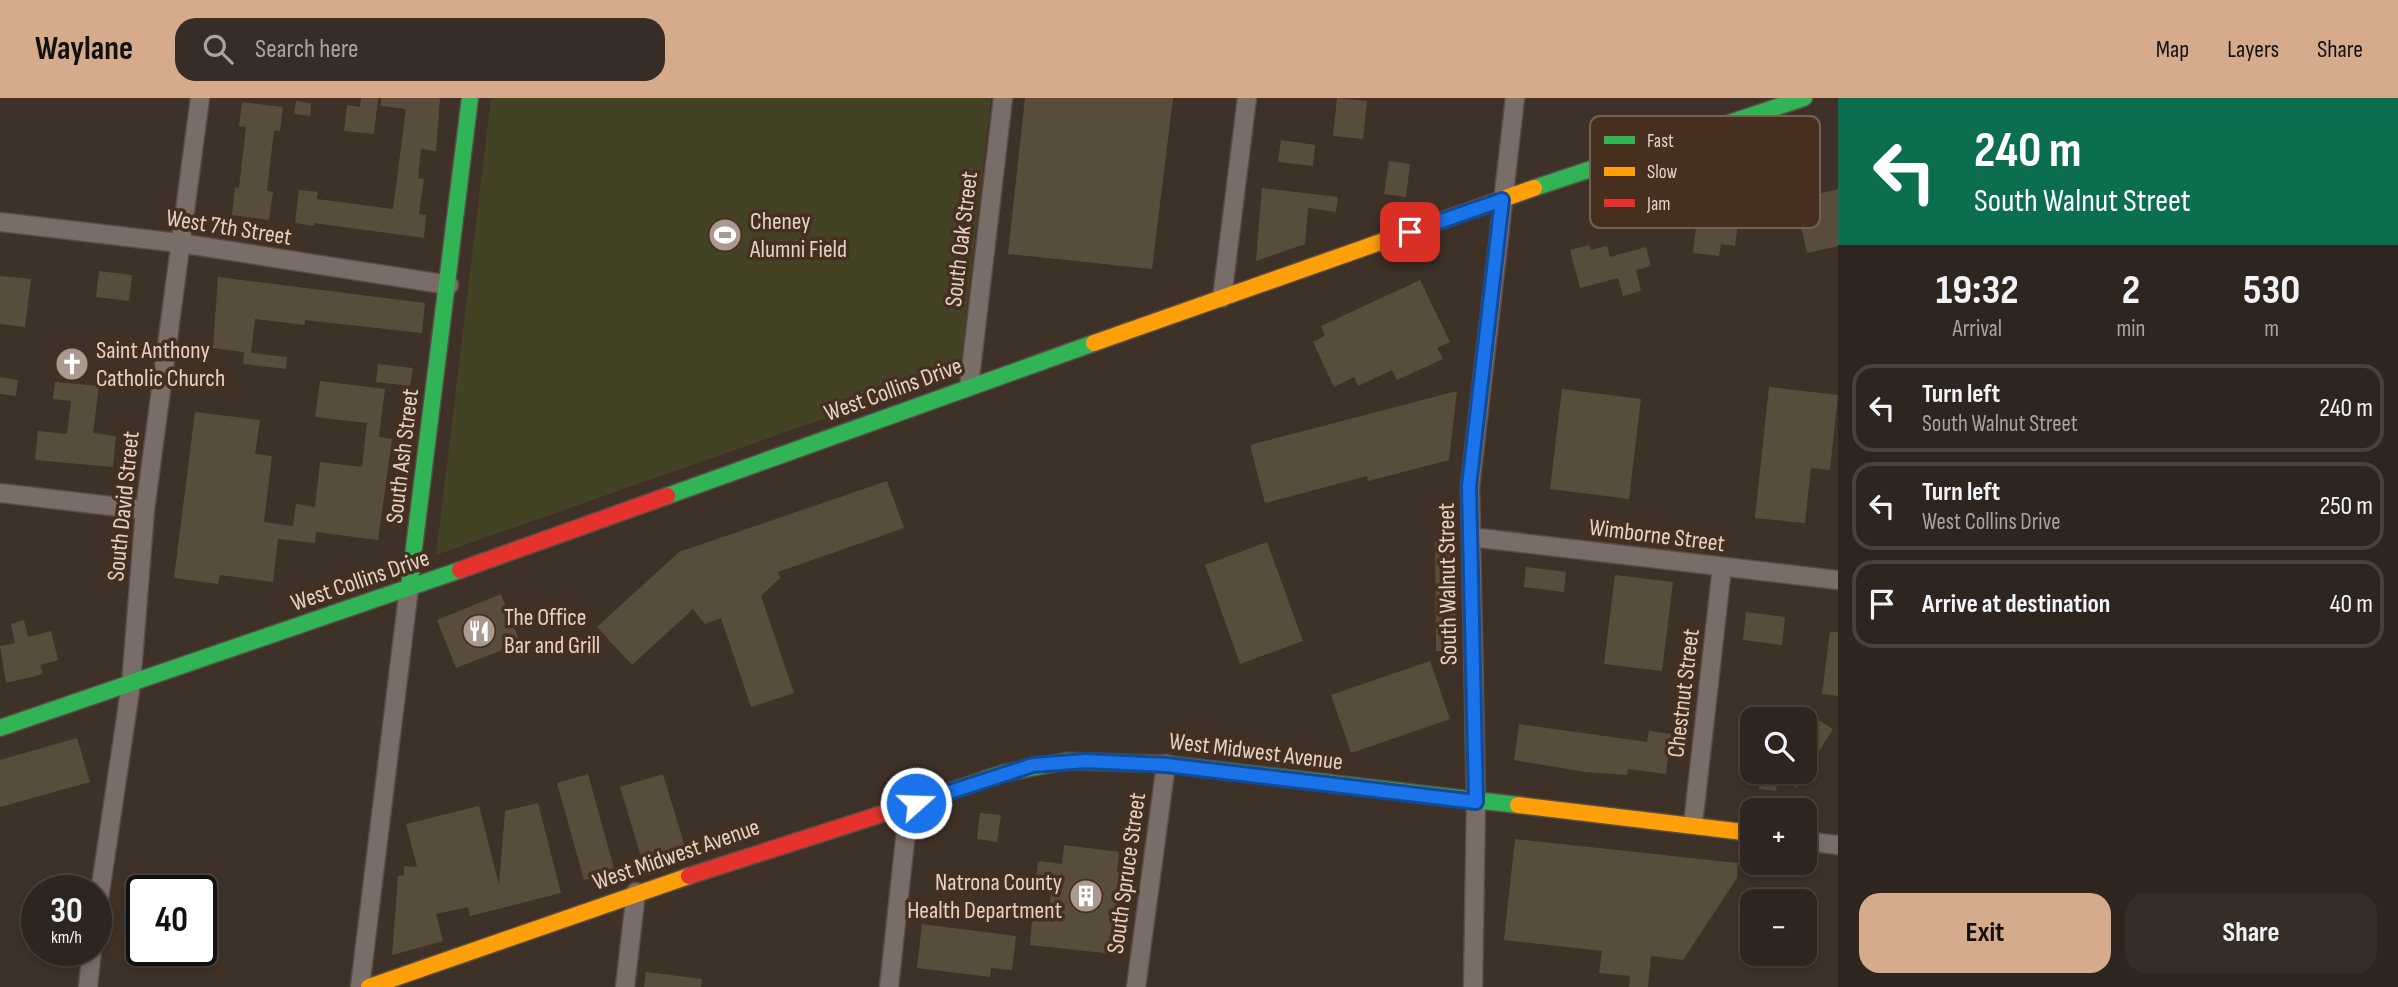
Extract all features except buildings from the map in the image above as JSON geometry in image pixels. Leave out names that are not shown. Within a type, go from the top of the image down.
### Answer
[{"type":"street","name":"South David Street","points":[[103,875],[131,684],[145,510],[200,98]]},
{"type":"street","name":"South Ash Street","points":[[360,987],[449,285],[470,98]]},
{"type":"street","name":"South Oak Street","points":[[969,386],[1003,98]]},
{"type":"street","points":[[1222,298],[1247,98]]},
{"type":"street","name":"South Walnut Street","points":[[1473,987],[1476,802],[1469,486],[1515,98]]},
{"type":"street","name":"West Collins Drive","points":[[1731,116],[1761,105],[1804,98]]},
{"type":"street","name":"West Collins Drive","points":[[0,728],[409,588],[969,386],[1590,168]]},
{"type":"street","name":"West 7th Street","points":[[0,222],[179,243],[449,285]]},
{"type":"street","points":[[0,493],[145,510]]},
{"type":"street","name":"Wimborne Street","points":[[1471,537],[1838,580]]},
{"type":"street","name":"Chestnut Street","points":[[1693,824],[1722,567]]},
{"type":"street","name":"West Midwest Avenue","points":[[369,987],[636,892],[1033,765],[1076,761],[1166,765],[1740,831]]},
{"type":"street","name":"South Spruce Street","points":[[1136,987],[1166,765]]},
{"type":"street","points":[[889,987],[906,831],[900,809]]},
{"type":"street","points":[[1817,843],[1838,845]]},
{"type":"street","points":[[625,987],[636,892]]},
{"type":"street","points":[[88,987],[90,966]]},
{"type":"shaded area","name":"Cheney Alumni Field","points":[[491,98],[991,98],[960,371],[436,555]]},
{"type":"traffic: fast","points":[[409,588],[470,98]]},
{"type":"traffic: fast","points":[[1750,116],[1804,98]]},
{"type":"traffic: fast","points":[[1534,188],[1590,169]]},
{"type":"traffic: fast","points":[[667,496],[1094,343]]},
{"type":"traffic: fast","points":[[0,728],[460,570]]},
{"type":"traffic: fast","points":[[916,803],[1004,773],[1067,761],[1166,764],[1518,805]]},
{"type":"traffic: slow","points":[[1094,343],[1534,188]]},
{"type":"traffic: slow","points":[[1518,805],[1740,832]]},
{"type":"traffic: slow","points":[[369,987],[689,876]]},
{"type":"traffic: jam","points":[[460,570],[667,496]]},
{"type":"traffic: jam","points":[[689,876],[916,803]]},
{"type":"place","name":"Cheney Alumni Field","points":[[725,235]]},
{"type":"place","name":"Saint Anthony Catholic Church","points":[[72,364]]},
{"type":"place","name":"The Office Bar and Grill","points":[[479,631]]},
{"type":"place","name":"Natrona County Health Department","points":[[1086,896]]},
{"type":"route","points":[[916,803],[1004,773],[1033,765],[1067,761],[1166,765],[1476,802],[1469,486],[1502,200],[1410,232]]}]
